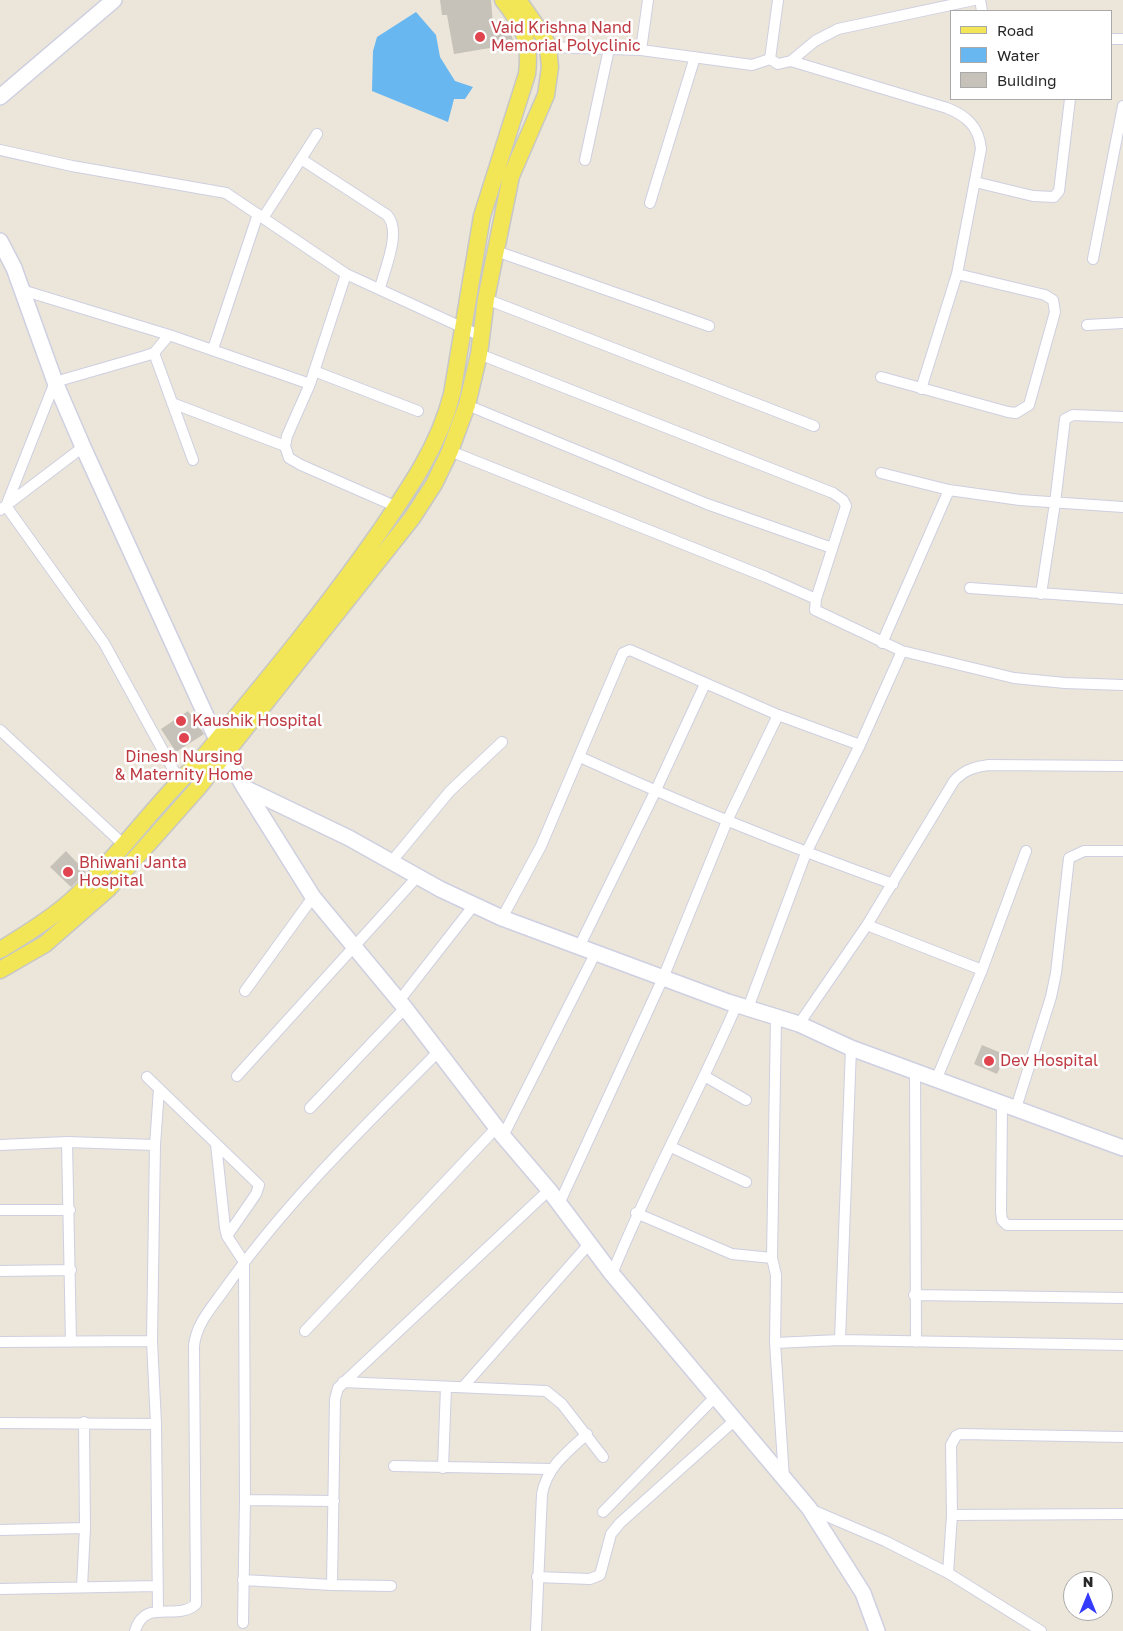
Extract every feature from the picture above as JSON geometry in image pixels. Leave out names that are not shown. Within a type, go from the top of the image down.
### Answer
[{"type":"main road","points":[[0,950],[72,900],[124,845],[179,780],[217,740],[348,577],[397,507],[435,446],[446,420],[452,394],[482,216],[518,105],[529,53],[524,32],[503,0]]},
{"type":"main road","points":[[0,970],[45,944],[109,888],[226,754],[412,518],[434,484],[450,451],[467,406],[479,354],[486,299],[511,176],[546,95],[550,67],[548,48],[544,37],[518,0]]},
{"type":"street","points":[[0,97],[114,0]]},
{"type":"street","points":[[641,50],[648,0]]},
{"type":"street","points":[[770,58],[778,0]]},
{"type":"street","points":[[770,58],[778,64],[791,61],[815,41],[838,29],[974,0]]},
{"type":"street","points":[[548,48],[641,50],[752,65],[770,58]]},
{"type":"street","points":[[585,160],[609,49]]},
{"type":"street","points":[[650,203],[694,57]]},
{"type":"street","points":[[791,61],[959,113],[969,120],[980,135],[982,148],[956,274],[921,389]]},
{"type":"street","points":[[975,182],[1033,196],[1054,197],[1059,191],[1070,100]]},
{"type":"street","points":[[1093,259],[1123,106]]},
{"type":"street","points":[[213,349],[260,216],[317,134]]},
{"type":"street","points":[[0,150],[72,166],[215,190],[237,199],[346,274],[481,336]]},
{"type":"street","points":[[301,159],[382,211],[392,221],[394,233],[380,288]]},
{"type":"street","points":[[0,241],[22,290],[55,382],[83,447],[217,740],[313,897],[402,1004],[500,1131],[549,1190],[612,1274],[809,1508],[863,1593],[877,1631]]},
{"type":"street","points":[[496,251],[709,326]]},
{"type":"street","points":[[346,274],[310,384],[287,436],[285,446],[289,458],[301,465],[397,507]]},
{"type":"street","points":[[882,377],[1008,412],[1016,413],[1029,405],[1055,312],[1053,300],[1045,295],[956,274]]},
{"type":"street","points":[[22,290],[213,349],[310,384]]},
{"type":"street","points":[[486,299],[814,426]]},
{"type":"street","points":[[1087,324],[1123,323]]},
{"type":"street","points":[[55,382],[154,352],[168,335]]},
{"type":"street","points":[[154,352],[193,460]]},
{"type":"street","points":[[479,354],[833,493],[843,500],[846,506],[816,599],[815,610],[819,614],[902,651],[1014,678],[1056,683],[1123,685]]},
{"type":"street","points":[[314,371],[418,411]]},
{"type":"street","points":[[3,508],[55,382]]},
{"type":"street","points":[[172,403],[285,446]]},
{"type":"street","points":[[467,406],[707,504],[832,548]]},
{"type":"street","points":[[1041,594],[1055,503],[1065,419],[1073,415],[1123,417]]},
{"type":"street","points":[[3,508],[83,447]]},
{"type":"street","points":[[450,451],[766,577],[816,599]]},
{"type":"street","points":[[881,473],[949,490],[1020,500],[1123,506]]},
{"type":"street","points":[[882,643],[949,490]]},
{"type":"street","points":[[3,508],[104,643],[179,780]]},
{"type":"street","points":[[970,588],[1123,599]]},
{"type":"street","points":[[502,918],[541,846],[623,653],[636,650],[705,684],[778,715],[860,745]]},
{"type":"street","points":[[612,1274],[636,1213],[742,1006],[806,853],[860,745],[902,651]]},
{"type":"street","points":[[580,945],[656,792],[705,684]]},
{"type":"street","points":[[559,1204],[663,978],[727,821],[778,715]]},
{"type":"street","points":[[0,730],[124,845]]},
{"type":"street","points":[[392,860],[450,791],[502,742]]},
{"type":"street","points":[[580,757],[656,792],[727,821],[806,853],[893,884]]},
{"type":"street","points":[[799,1024],[867,925],[954,781],[962,772],[973,767],[989,765],[1123,766]]},
{"type":"street","points":[[244,787],[392,860],[418,876],[502,918],[580,945],[663,978],[799,1024],[851,1048],[1123,1148],[1123,1140]]},
{"type":"street","points":[[936,1080],[982,970],[1026,851]]},
{"type":"street","points":[[1123,851],[1084,851],[1069,858],[1054,981],[1009,1106],[1001,1212],[1002,1220],[1007,1225],[1123,1226]]},
{"type":"street","points":[[238,1076],[418,876]]},
{"type":"street","points":[[245,991],[313,897]]},
{"type":"street","points":[[310,1108],[402,1004],[474,905]]},
{"type":"street","points":[[867,925],[982,970]]},
{"type":"street","points":[[305,1331],[500,1131],[596,952]]},
{"type":"street","points":[[776,1017],[772,1258],[776,1275],[775,1343],[784,1479]]},
{"type":"street","points":[[840,1340],[851,1048]]},
{"type":"street","points":[[135,1631],[138,1622],[147,1614],[158,1611],[190,1610],[196,1604],[195,1335],[199,1325],[244,1262],[292,1203],[438,1052]]},
{"type":"street","points":[[915,1071],[914,1294],[916,1342]]},
{"type":"street","points":[[706,1076],[746,1100]]},
{"type":"street","points":[[147,1077],[259,1185],[256,1194],[227,1236]]},
{"type":"street","points":[[158,1611],[156,1424],[152,1341],[155,1145],[159,1089]]},
{"type":"street","points":[[0,1145],[67,1142],[155,1145]]},
{"type":"street","points":[[67,1142],[70,1210],[71,1342]]},
{"type":"street","points":[[216,1144],[227,1236],[244,1262],[246,1500],[244,1623]]},
{"type":"street","points":[[671,1147],[746,1182]]},
{"type":"street","points":[[332,1585],[335,1399],[338,1388],[549,1190]]},
{"type":"street","points":[[0,1210],[70,1210]]},
{"type":"street","points":[[636,1213],[728,1253],[772,1258]]},
{"type":"street","points":[[463,1387],[588,1244]]},
{"type":"street","points":[[0,1271],[70,1270]]},
{"type":"street","points":[[914,1294],[1123,1298]]},
{"type":"street","points":[[775,1343],[840,1340],[1123,1345]]},
{"type":"street","points":[[0,1342],[152,1341]]},
{"type":"street","points":[[343,1382],[546,1391],[562,1404],[603,1457]]},
{"type":"street","points":[[443,1468],[446,1387]]},
{"type":"street","points":[[603,1512],[715,1397]]},
{"type":"street","points":[[537,1577],[590,1579],[600,1575],[608,1543],[620,1523],[735,1420]]},
{"type":"street","points":[[0,1423],[84,1422],[156,1424]]},
{"type":"street","points":[[82,1587],[85,1528],[84,1422]]},
{"type":"street","points":[[536,1631],[537,1577],[544,1481],[551,1469],[587,1434]]},
{"type":"street","points":[[948,1573],[952,1515],[951,1445],[956,1436],[960,1434],[1123,1437]]},
{"type":"street","points":[[394,1466],[551,1469]]},
{"type":"street","points":[[246,1500],[334,1501]]},
{"type":"street","points":[[809,1508],[885,1541],[948,1573],[1041,1631]]},
{"type":"street","points":[[952,1515],[1123,1514]]},
{"type":"street","points":[[0,1530],[85,1528]]},
{"type":"street","points":[[244,1580],[391,1586]]},
{"type":"street","points":[[0,1589],[157,1586]]},
{"type":"water","points":[[416,12],[436,35],[440,57],[455,81],[473,87],[465,99],[454,99],[448,122],[372,91],[373,51],[377,37]]},
{"type":"building","points":[[440,0],[491,0],[493,26],[508,23],[514,44],[454,54],[447,15],[442,15]]},
{"type":"building","points":[[188,711],[204,734],[176,752],[161,729]]},
{"type":"building","points":[[66,851],[86,872],[71,887],[50,867]]},
{"type":"building","points":[[982,1045],[1006,1055],[997,1074],[974,1064]]},
{"type":"place","name":"Vaid Krishna Nand Memorial Polyclinic","points":[[480,37]]},
{"type":"place","name":"Kaushik Hospital","points":[[181,721]]},
{"type":"place","name":"Dinesh Nursing & Maternity Home","points":[[184,738]]},
{"type":"place","name":"Bhiwani Janta Hospital","points":[[68,872]]},
{"type":"place","name":"Dev Hospital","points":[[989,1061]]}]
